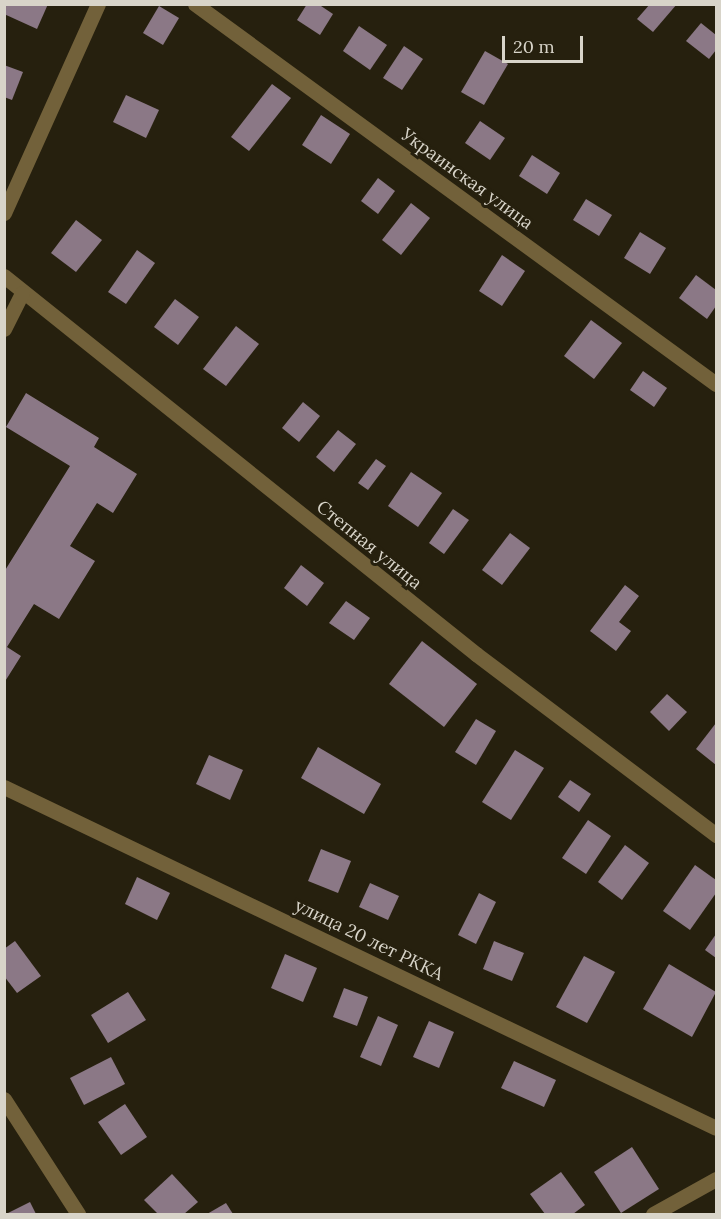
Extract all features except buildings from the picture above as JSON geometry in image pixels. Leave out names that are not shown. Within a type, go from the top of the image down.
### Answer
[{"type":"street","points":[[4,213],[98,4]]},
{"type":"street","name":"Украинская улица","points":[[195,4],[717,384]]},
{"type":"street","name":"Степная улица","points":[[4,276],[22,293],[476,654],[717,835]]},
{"type":"street","points":[[4,329],[22,293]]},
{"type":"street","name":"улица 20 лет РККА","points":[[4,786],[717,1128]]},
{"type":"street","points":[[4,1099],[78,1215]]},
{"type":"street","points":[[653,1215],[717,1179]]}]
